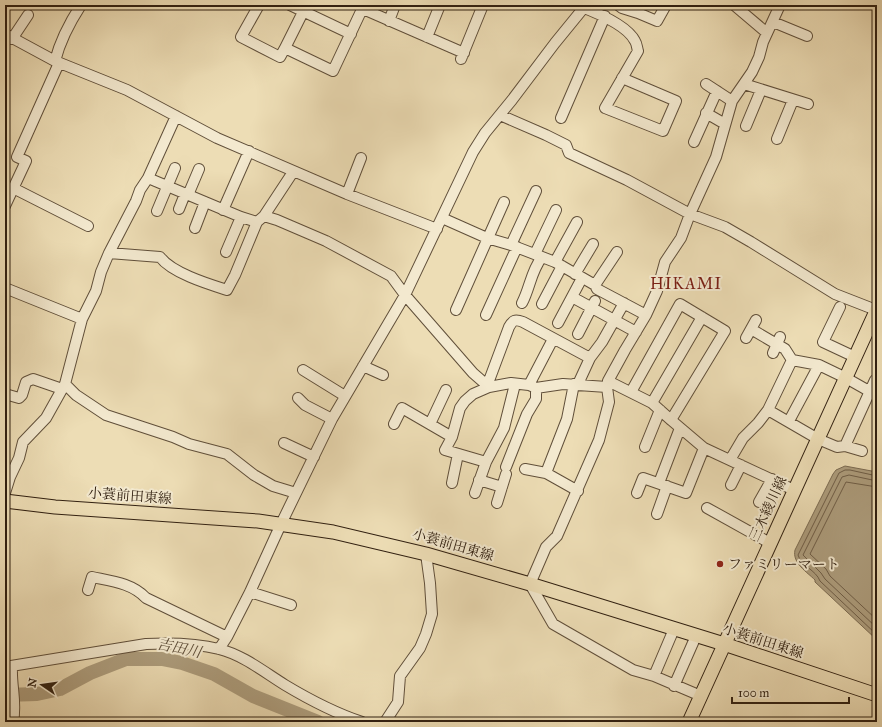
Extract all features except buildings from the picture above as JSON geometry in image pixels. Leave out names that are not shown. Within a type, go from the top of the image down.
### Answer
[{"type":"main road","name":"三木綾川線","points":[[689,722],[877,309]]},
{"type":"main road","name":"小蓑前田東線","points":[[5,501],[55,507],[218,518],[281,524],[334,532],[426,554],[530,584],[724,644],[877,695]]},
{"type":"street","points":[[5,206],[26,161],[17,157],[57,62],[58,47],[81,5]]},
{"type":"street","points":[[259,5],[241,37],[280,57],[303,12]]},
{"type":"street","points":[[290,5],[351,34]]},
{"type":"street","points":[[389,21],[395,5]]},
{"type":"street","points":[[427,37],[440,5]]},
{"type":"street","points":[[285,48],[333,71],[364,7],[389,21],[427,37],[462,56],[483,5]]},
{"type":"street","points":[[618,5],[622,8],[640,9],[657,21],[666,5]]},
{"type":"street","points":[[734,5],[767,33]]},
{"type":"street","points":[[701,696],[674,686],[654,676],[633,670],[553,624],[530,584],[546,547],[557,536],[578,491],[599,440],[609,402],[607,384],[646,315],[657,291],[665,262],[682,238],[690,214],[716,157],[732,101],[757,62],[763,42],[780,5]]},
{"type":"street","points":[[219,649],[250,592],[281,524],[344,396],[405,295],[473,152],[485,132],[500,115],[582,6],[605,16],[624,29],[635,40],[638,51],[622,78],[605,108],[663,131],[676,101],[622,78]]},
{"type":"street","points":[[28,15],[8,36],[57,62],[126,90],[217,138],[249,151],[293,172],[437,228]]},
{"type":"street","points":[[561,118],[605,16]]},
{"type":"street","points":[[773,22],[807,36]]},
{"type":"street","points":[[706,84],[732,101]]},
{"type":"street","points":[[744,84],[808,104]]},
{"type":"street","points":[[746,126],[761,90]]},
{"type":"street","points":[[694,142],[717,91]]},
{"type":"street","points":[[777,139],[793,100]]},
{"type":"street","points":[[706,113],[725,124]]},
{"type":"street","points":[[500,115],[566,145],[569,153],[627,180],[690,214],[725,227],[835,294],[877,309]]},
{"type":"street","points":[[5,493],[10,477],[19,458],[23,442],[46,418],[63,386],[82,319],[96,291],[100,272],[136,201],[140,190],[148,178],[176,116]]},
{"type":"street","points":[[223,210],[249,151]]},
{"type":"street","points":[[347,194],[360,158]]},
{"type":"street","points":[[157,211],[175,168]]},
{"type":"street","points":[[179,209],[199,169]]},
{"type":"street","points":[[109,253],[160,257],[165,264],[195,279],[227,290],[236,275],[260,219],[293,172]]},
{"type":"street","points":[[148,178],[241,217],[277,220],[326,241],[391,276],[405,295],[474,373],[487,385]]},
{"type":"street","points":[[13,188],[88,226]]},
{"type":"street","points":[[486,315],[536,191]]},
{"type":"street","points":[[195,228],[205,202]]},
{"type":"street","points":[[456,310],[504,202]]},
{"type":"street","points":[[522,303],[528,292],[538,256],[556,210]]},
{"type":"street","points":[[226,252],[241,217]]},
{"type":"street","points":[[442,218],[487,238],[514,246],[558,264],[595,285],[597,289],[646,315]]},
{"type":"street","points":[[542,304],[577,222]]},
{"type":"street","points":[[558,323],[572,297],[579,276],[593,244]]},
{"type":"street","points":[[595,285],[617,252]]},
{"type":"street","points":[[5,288],[82,319]]},
{"type":"street","points":[[572,297],[594,304],[615,320],[636,332]]},
{"type":"street","points":[[546,473],[567,419],[576,384],[590,358],[615,320],[624,303]]},
{"type":"street","points":[[578,334],[594,304]]},
{"type":"street","points":[[631,392],[680,304],[725,330],[670,420]]},
{"type":"street","points":[[840,307],[823,342],[855,357]]},
{"type":"street","points":[[645,447],[656,407],[702,317]]},
{"type":"street","points":[[487,385],[512,321],[516,320],[523,322],[590,358]]},
{"type":"street","points":[[751,329],[785,349],[792,360],[819,365],[869,391]]},
{"type":"street","points":[[497,503],[506,470],[527,414],[536,399],[532,387],[553,339]]},
{"type":"street","points":[[730,460],[743,438],[768,410],[792,360]]},
{"type":"street","points":[[789,421],[819,365]]},
{"type":"street","points":[[363,366],[383,375]]},
{"type":"street","points":[[303,370],[344,396]]},
{"type":"street","points":[[5,394],[19,398],[22,395],[26,382],[33,379],[63,386],[106,415],[173,437],[189,444],[227,454],[254,475],[273,486],[296,493]]},
{"type":"street","points":[[845,446],[875,380]]},
{"type":"street","points":[[486,462],[445,450],[452,437],[460,408],[473,394],[487,385],[511,383],[532,387],[563,384],[607,384],[631,392],[656,407],[704,448],[794,490]]},
{"type":"street","points":[[475,493],[486,462],[504,428],[515,384]]},
{"type":"street","points":[[430,424],[446,390]]},
{"type":"street","points":[[298,398],[305,405],[332,419]]},
{"type":"street","points":[[394,424],[402,408],[452,437]]},
{"type":"street","points":[[768,410],[818,439],[837,447],[845,446],[862,452]]},
{"type":"street","points":[[657,514],[663,485],[680,428]]},
{"type":"street","points":[[284,443],[314,457]]},
{"type":"street","points":[[637,493],[643,478],[686,493],[704,448]]},
{"type":"street","points":[[452,483],[458,454]]},
{"type":"street","points":[[731,485],[741,465]]},
{"type":"street","points":[[524,469],[546,473],[578,491]]},
{"type":"street","points":[[759,502],[772,479]]},
{"type":"street","points":[[479,480],[502,488]]},
{"type":"street","points":[[707,508],[770,543]]},
{"type":"street","points":[[385,722],[398,702],[400,676],[420,648],[432,614],[426,554]]},
{"type":"street","points":[[88,590],[92,577],[119,583],[140,591],[146,598],[227,636]]},
{"type":"street","points":[[250,592],[290,605]]},
{"type":"street","points":[[654,676],[674,629]]},
{"type":"street","points":[[674,686],[696,636]]},
{"type":"street","points":[[13,722],[15,707],[9,670],[146,644],[168,643],[219,649],[259,668],[318,705],[362,722]]},
{"type":"water","points":[[845,466],[877,472],[877,640],[815,582],[815,580],[798,563],[795,555],[795,550],[833,474],[836,470]]},
{"type":"waterway","name":"吉田川","points":[[5,695],[37,694],[60,689],[90,673],[126,659],[162,659],[182,663],[214,674],[253,696],[318,722]]},
{"type":"place","name":"ファミリーマート","points":[[720,564]]},
{"type":"district","name":"HIKAMI","points":[[686,283]]}]
